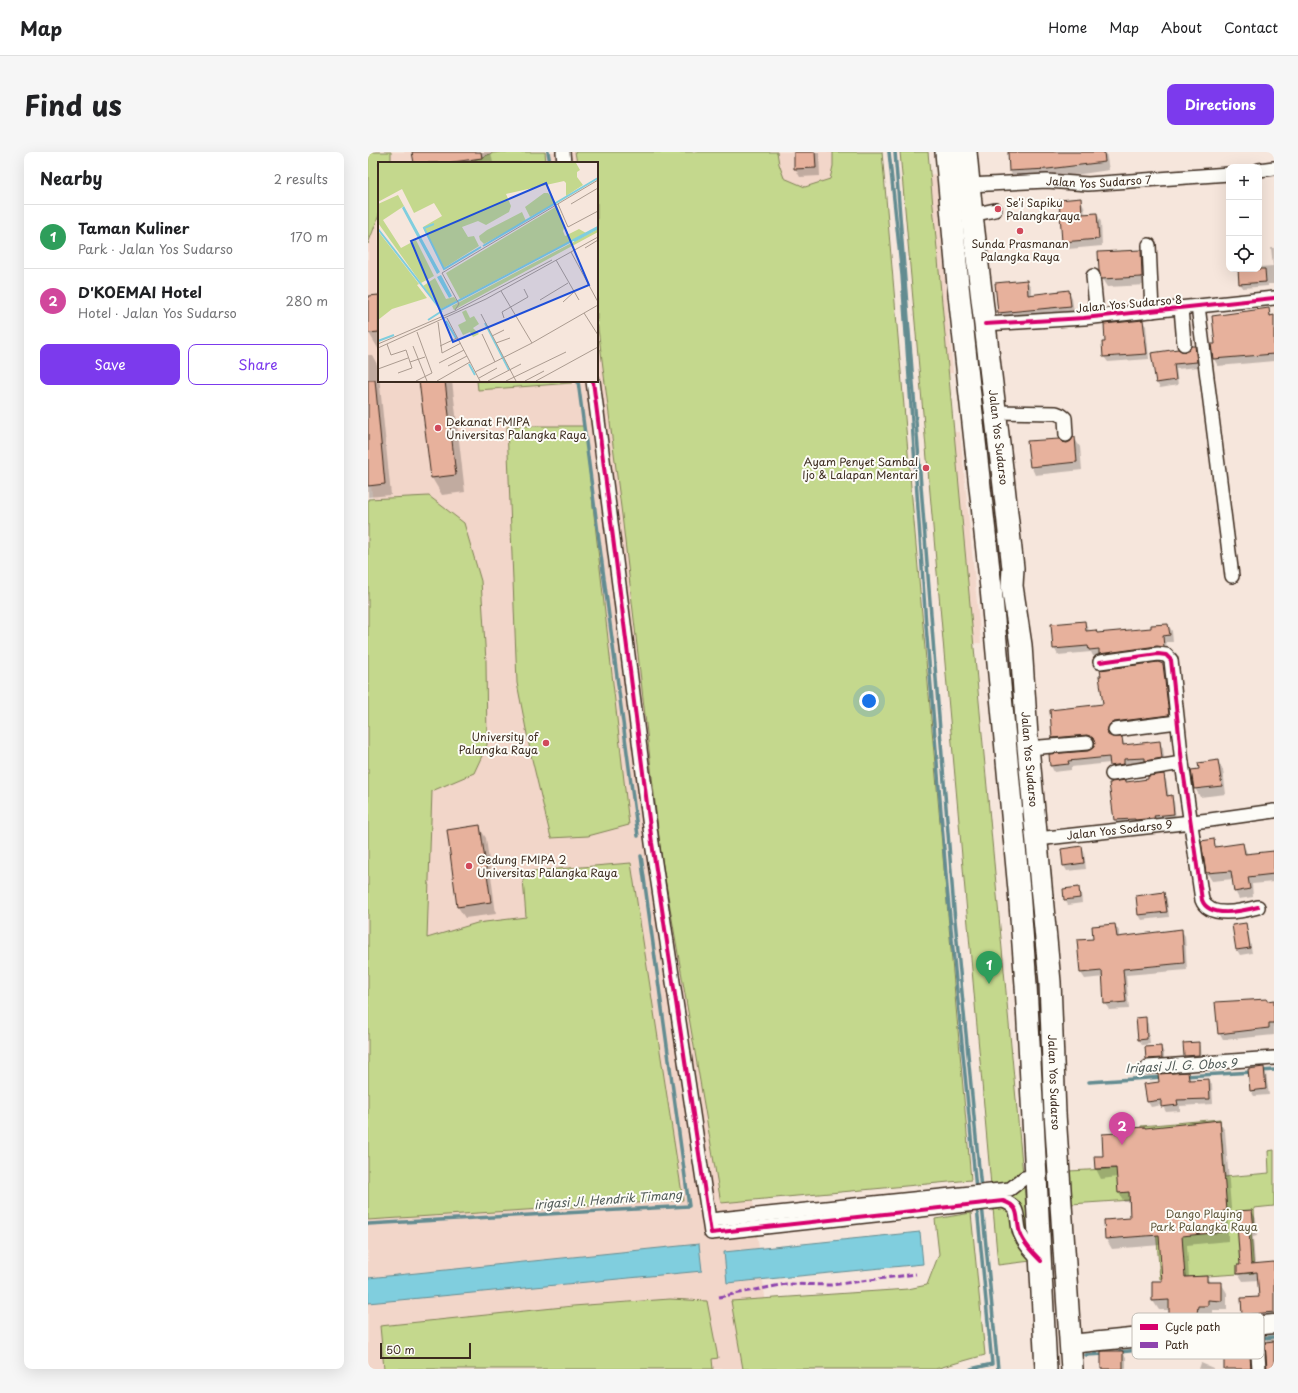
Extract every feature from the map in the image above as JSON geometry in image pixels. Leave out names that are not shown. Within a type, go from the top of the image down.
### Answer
[{"type":"main road","name":"Jalan Yos Sudarso","points":[[946,152],[958,285],[991,588],[1026,977],[1046,1369]]},
{"type":"main road","name":"Jalan Yos Sudarso","points":[[966,152],[1013,568],[1012,586],[1021,645],[1050,982],[1055,1114],[1072,1369]]},
{"type":"main road","points":[[991,588],[1012,586]]},
{"type":"street","points":[[563,152],[564,162]]},
{"type":"street","points":[[1262,170],[1274,168]]},
{"type":"street","name":"Jalan Yos Sudarso 7","points":[[969,185],[1047,181],[1088,184],[1226,174]]},
{"type":"street","points":[[972,215],[995,210]]},
{"type":"street","points":[[1149,245],[1152,311]]},
{"type":"street","points":[[1093,276],[1097,316]]},
{"type":"street","name":"Jalan Yos Sudarso 8","points":[[985,324],[1097,316],[1274,298]]},
{"type":"street","points":[[1198,306],[1232,576]]},
{"type":"street","points":[[1181,308],[1184,344]]},
{"type":"street","points":[[593,382],[652,843],[711,1233],[1002,1201],[1011,1203],[1015,1210],[1020,1234],[1029,1249],[1041,1260]]},
{"type":"street","points":[[996,412],[1056,413],[1065,418],[1066,435]]},
{"type":"street","points":[[1100,662],[1158,654],[1166,655],[1171,660],[1182,763],[1203,904],[1213,910],[1220,911],[1240,911],[1258,907]]},
{"type":"street","points":[[1115,730],[1177,722]]},
{"type":"street","points":[[1029,748],[1087,743]]},
{"type":"street","points":[[1112,774],[1182,763]]},
{"type":"street","name":"Jalan Yos Sodarso 9","points":[[1037,839],[1248,816],[1274,811]]},
{"type":"street","points":[[1148,1067],[1274,1058]]},
{"type":"street","points":[[710,1220],[1010,1189],[1024,1178],[1036,1176]]},
{"type":"street","points":[[1264,1325],[1274,1324]]},
{"type":"street","points":[[1070,1344],[1132,1338]]},
{"type":"street","points":[[1258,1359],[1258,1369]]},
{"type":"shaded area","name":"University of Palangka Raya","points":[[368,152],[867,152],[870,197],[629,207],[774,1369],[368,1369],[368,1039],[424,1033],[368,453]]},
{"type":"shaded area","points":[[936,174],[953,373],[920,377],[902,177]]},
{"type":"shaded area","points":[[960,432],[981,643],[943,645],[925,434]]},
{"type":"green space","points":[[368,152],[391,152],[391,162],[378,162],[378,218],[368,244]]},
{"type":"green space","points":[[545,152],[546,162],[469,162],[493,153]]},
{"type":"green space","points":[[575,152],[777,152],[784,178],[805,187],[830,179],[833,166],[833,152],[882,152],[971,1180],[721,1203],[661,855],[622,515],[598,329],[598,162],[577,162]]},
{"type":"green space","points":[[900,152],[928,152],[1031,1261],[998,1265]]},
{"type":"green space","points":[[477,382],[572,382],[572,383],[478,390]]},
{"type":"green space","points":[[584,426],[629,825],[588,836],[551,838],[531,755],[517,683],[507,427]]},
{"type":"green space","points":[[429,496],[464,523],[481,581],[486,661],[487,745],[474,773],[432,791],[427,938],[477,923],[526,917],[523,879],[532,871],[631,863],[683,1200],[368,1220],[368,499]]},
{"type":"green space","name":"Dango Playing Park Palangka Raya","points":[[1220,1119],[1225,1177],[1269,1173],[1268,1151],[1274,1150],[1274,1206],[1254,1208],[1255,1230],[1251,1231],[1254,1273],[1160,1279],[1154,1202],[1131,1200],[1071,1204],[1069,1171],[1143,1167],[1141,1126]]},
{"type":"green space","points":[[971,1213],[985,1355],[935,1369],[743,1369],[731,1301],[908,1289],[927,1285],[939,1254],[935,1219]]},
{"type":"green space","points":[[670,1299],[707,1301],[718,1358],[712,1359],[713,1369],[384,1369],[380,1326],[573,1306]]},
{"type":"water","points":[[920,1232],[923,1264],[727,1283],[724,1252]]},
{"type":"water","points":[[699,1244],[702,1271],[368,1303],[368,1278]]},
{"type":"building","points":[[412,152],[481,152],[482,158],[453,162],[414,162]]},
{"type":"building","points":[[794,152],[815,152],[816,168],[794,169]]},
{"type":"building","points":[[1008,152],[1104,152],[1105,162],[1048,169],[1009,171]]},
{"type":"building","points":[[1081,198],[1082,214],[1097,213],[1099,239],[1062,242],[1059,200]]},
{"type":"building","points":[[1141,250],[1142,277],[1101,279],[1098,252]]},
{"type":"building","points":[[1262,269],[1265,269],[1266,282],[1239,284],[1238,272],[1262,272]]},
{"type":"building","points":[[1027,280],[1028,295],[1069,290],[1071,306],[998,313],[995,283]]},
{"type":"building","points":[[378,295],[378,332],[368,333],[368,296]]},
{"type":"building","points":[[1269,308],[1270,316],[1274,315],[1274,354],[1213,359],[1211,344],[1215,344],[1212,316]]},
{"type":"building","points":[[1143,320],[1147,354],[1103,357],[1102,342],[1105,342],[1104,324]]},
{"type":"building","points":[[1191,346],[1195,346],[1197,362],[1174,364],[1176,380],[1156,383],[1151,353],[1178,349],[1185,352],[1189,350]]},
{"type":"building","points":[[368,380],[375,380],[385,484],[368,486]]},
{"type":"building","name":"Dekanat FMIPA Universitas Palangka Raya","points":[[419,382],[445,382],[456,475],[431,478]]},
{"type":"building","points":[[1073,437],[1075,437],[1077,462],[1030,467],[1027,441],[1059,439],[1062,442],[1067,443],[1071,441]]},
{"type":"building","points":[[1085,621],[1086,631],[1096,630],[1097,633],[1151,628],[1151,625],[1168,624],[1170,635],[1163,636],[1164,647],[1157,646],[1099,654],[1099,649],[1089,650],[1088,646],[1053,649],[1051,624]]},
{"type":"building","points":[[1158,662],[1163,664],[1169,715],[1114,722],[1110,724],[1107,731],[1108,735],[1112,737],[1122,737],[1123,745],[1160,741],[1162,758],[1145,761],[1145,758],[1124,759],[1124,764],[1110,766],[1109,757],[1068,761],[1069,764],[1050,766],[1049,754],[1088,751],[1094,747],[1095,743],[1093,738],[1087,735],[1052,738],[1050,710],[1103,704],[1099,676],[1101,676],[1100,670]]},
{"type":"building","points":[[1218,760],[1222,786],[1194,789],[1191,770],[1199,769],[1198,763]]},
{"type":"building","points":[[1164,774],[1167,796],[1172,795],[1174,814],[1135,820],[1114,820],[1109,783],[1126,780],[1126,782],[1148,779],[1148,776]]},
{"type":"building","name":"Gedung FMIPA 2 Universitas Palangka Raya","points":[[480,825],[491,902],[457,907],[447,830]]},
{"type":"building","points":[[1214,839],[1215,847],[1243,843],[1245,854],[1274,851],[1274,874],[1248,877],[1250,889],[1234,892],[1231,871],[1206,873],[1201,841]]},
{"type":"building","points":[[1082,846],[1084,863],[1063,866],[1061,849]]},
{"type":"building","points":[[1079,887],[1080,898],[1064,900],[1063,889]]},
{"type":"building","points":[[1164,892],[1167,912],[1138,915],[1136,896]]},
{"type":"building","points":[[1246,923],[1250,948],[1236,950],[1232,925]]},
{"type":"building","points":[[1115,924],[1117,937],[1182,929],[1184,963],[1123,969],[1126,1002],[1104,1004],[1102,971],[1080,973],[1077,940],[1093,939],[1092,926]]},
{"type":"building","points":[[1267,999],[1267,1001],[1274,1000],[1274,1023],[1269,1023],[1269,1028],[1218,1034],[1215,1002]]},
{"type":"building","points":[[1146,1017],[1147,1039],[1138,1040],[1136,1018]]},
{"type":"building","points":[[1199,1042],[1199,1055],[1184,1056],[1183,1043]]},
{"type":"building","points":[[1161,1046],[1162,1058],[1146,1059],[1145,1047]]},
{"type":"building","points":[[1264,1067],[1266,1089],[1250,1091],[1248,1069]]},
{"type":"building","points":[[1188,1072],[1189,1080],[1209,1079],[1210,1099],[1177,1100],[1178,1105],[1161,1107],[1161,1100],[1147,1102],[1144,1084],[1159,1082],[1158,1074]]},
{"type":"building","points":[[1220,1120],[1227,1211],[1223,1211],[1223,1232],[1182,1236],[1185,1277],[1207,1276],[1207,1282],[1222,1282],[1222,1301],[1208,1300],[1208,1306],[1198,1306],[1197,1313],[1169,1313],[1169,1300],[1152,1301],[1152,1281],[1162,1281],[1159,1235],[1105,1239],[1104,1220],[1130,1218],[1129,1192],[1118,1193],[1116,1168],[1095,1169],[1094,1156],[1103,1156],[1102,1134],[1118,1133],[1117,1129],[1145,1128]]},
{"type":"building","points":[[1252,1210],[1254,1229],[1249,1229],[1251,1264],[1274,1262],[1274,1312],[1242,1313],[1241,1298],[1259,1297],[1257,1272],[1237,1274],[1237,1265],[1240,1265],[1236,1211]]},
{"type":"building","points":[[1274,1341],[1274,1369],[1267,1369],[1265,1342]]},
{"type":"building","points":[[1101,1351],[1123,1351],[1123,1369],[1101,1369]]},
{"type":"building","points":[[1224,1359],[1250,1359],[1251,1369],[1224,1369]]},
{"type":"waterway","name":"irigasi Jl. Hendrik Timang","points":[[548,152],[550,162]]},
{"type":"waterway","points":[[889,152],[902,275],[926,625],[947,887],[976,1189]]},
{"type":"waterway","points":[[895,152],[954,910],[981,1189]]},
{"type":"waterway","name":"irigasi Jl. Hendrik Timang","points":[[578,382],[638,836]]},
{"type":"waterway","name":"irigasi Jl. Hendrik Timang","points":[[368,1224],[689,1206],[641,856]]},
{"type":"waterway","name":"Irigasi Jl. G. Obos 9","points":[[1261,1071],[1274,1070]]},
{"type":"waterway","name":"Irigasi Jl. G. Obos 9","points":[[1185,1076],[1253,1072]]},
{"type":"waterway","name":"Irigasi Jl. G. Obos 9","points":[[1089,1082],[1163,1077]]},
{"type":"waterway","points":[[982,1205],[998,1369]]},
{"type":"waterway","points":[[971,1369],[992,1364],[977,1207]]},
{"type":"waterway","points":[[1264,1338],[1274,1337]]},
{"type":"waterway","points":[[1119,1352],[1132,1351]]},
{"type":"waterway","points":[[1086,1355],[1105,1354]]},
{"type":"marked path","points":[[719,1297],[786,1284],[831,1285],[916,1274]]},
{"type":"cycle path","points":[[985,324],[1084,318],[1274,298]]},
{"type":"cycle path","points":[[593,382],[652,843],[711,1233],[1003,1201],[1013,1206],[1017,1214],[1020,1233],[1024,1241],[1041,1261]]},
{"type":"cycle path","points":[[1100,662],[1158,654],[1166,655],[1171,660],[1182,763],[1202,900],[1206,906],[1219,912],[1236,912],[1258,907]]},
{"type":"place","name":"Se'i Sapiku Palangkaraya","points":[[998,209]]},
{"type":"place","name":"Sunda Prasmanan Palangka Raya","points":[[1020,231]]},
{"type":"place","name":"Dekanat FMIPA Universitas Palangka Raya","points":[[438,428]]},
{"type":"place","name":"Ayam Penyet Sambal Ijo & Lalapan Mentari","points":[[926,468]]},
{"type":"place","name":"University of Palangka Raya","points":[[546,743]]},
{"type":"place","name":"Gedung FMIPA 2 Universitas Palangka Raya","points":[[469,866]]},
{"type":"place","name":"Taman Kuliner","points":[[989,984]]},
{"type":"place","name":"D'KOEMAI Hotel","points":[[1122,1145]]}]
